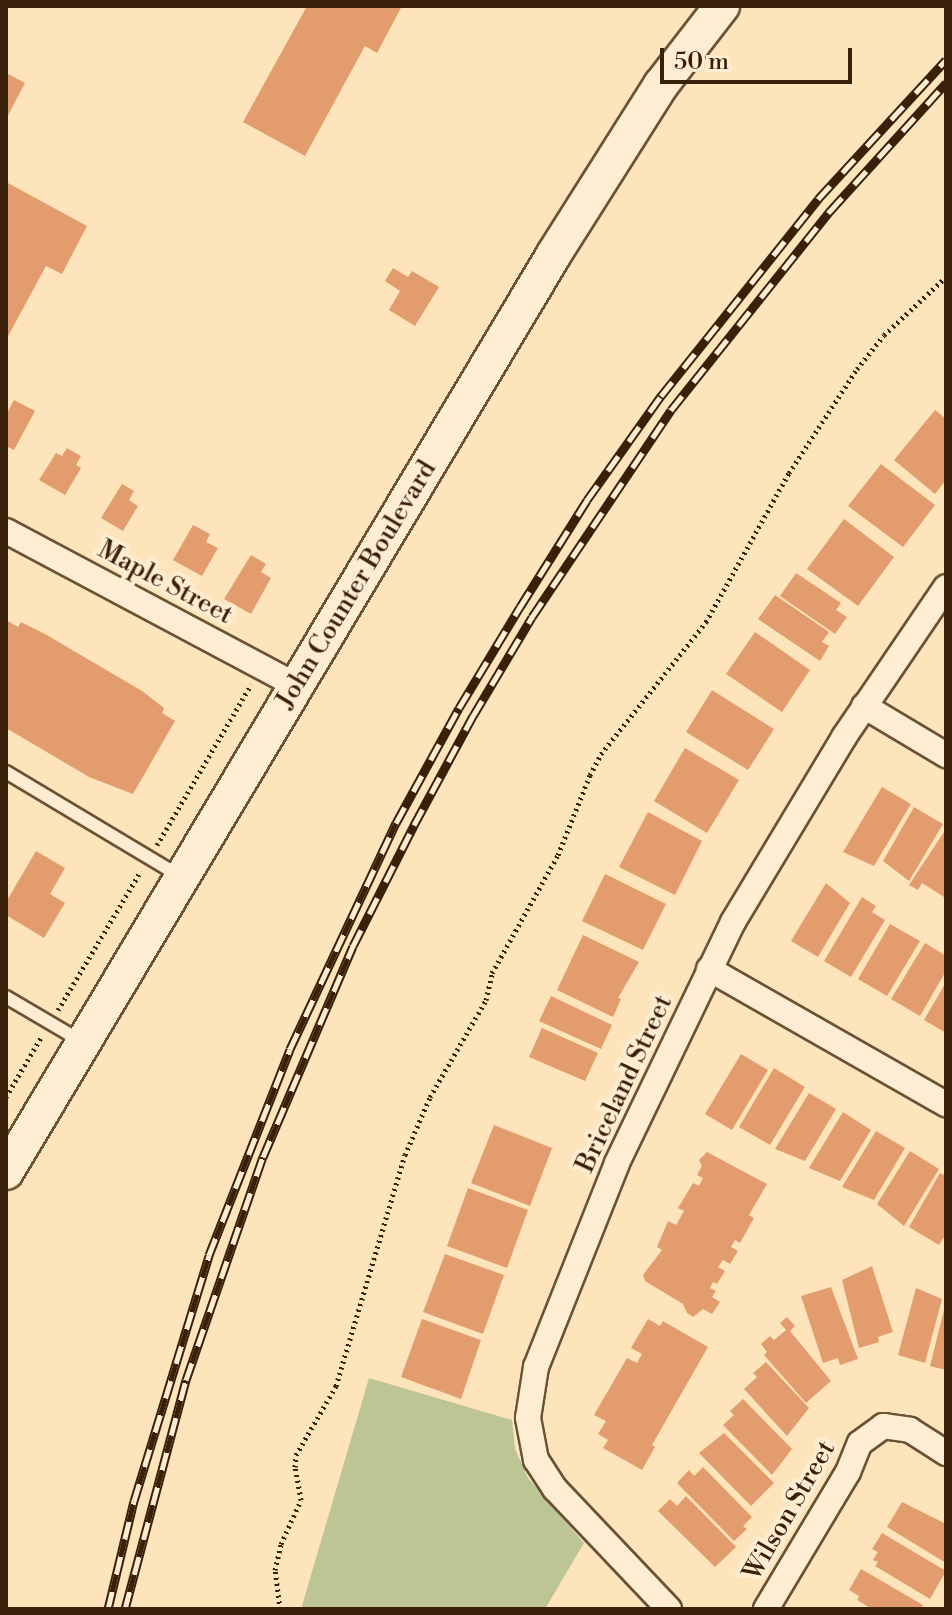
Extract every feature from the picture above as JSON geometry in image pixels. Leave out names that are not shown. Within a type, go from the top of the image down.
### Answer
[{"type":"main road","name":"John Counter Boulevard","points":[[6,1172],[554,254],[661,85],[722,6]]},
{"type":"street","name":"Maple Street","points":[[6,531],[297,686]]},
{"type":"street","name":"Briceland Street","points":[[669,1609],[555,1489],[536,1460],[528,1418],[536,1367],[617,1163],[733,922],[864,706],[946,587]]},
{"type":"street","points":[[864,706],[946,755]]},
{"type":"street","points":[[709,969],[946,1104]]},
{"type":"street","name":"Wilson Street","points":[[766,1609],[848,1472],[860,1443],[883,1426],[910,1430],[946,1453]]},
{"type":"lane","points":[[6,772],[183,877]]},
{"type":"lane","points":[[6,997],[84,1043]]},
{"type":"path","points":[[280,1609],[275,1570],[281,1544],[301,1500],[296,1455],[336,1386],[405,1155],[430,1097],[486,1000],[492,973],[558,855],[590,775],[601,754],[706,622],[789,473],[857,369],[884,335],[946,277]]},
{"type":"path","points":[[6,1097],[253,683]]},
{"type":"green space","points":[[369,1378],[512,1420],[515,1449],[528,1478],[584,1543],[545,1609],[301,1609]]},
{"type":"building","points":[[307,6],[402,6],[377,53],[365,46],[305,156],[243,122]]},
{"type":"building","points":[[6,73],[25,83],[6,119]]},
{"type":"building","points":[[6,182],[87,226],[62,274],[46,266],[6,340]]},
{"type":"building","points":[[393,268],[408,277],[412,271],[439,287],[415,326],[389,310],[400,291],[385,281]]},
{"type":"building","points":[[14,400],[35,411],[14,450],[6,446],[6,415]]},
{"type":"building","points":[[935,410],[946,419],[946,480],[935,494],[894,460]]},
{"type":"building","points":[[67,448],[81,456],[76,465],[81,468],[65,495],[39,480],[56,453],[62,456]]},
{"type":"building","points":[[881,464],[935,505],[903,547],[848,506]]},
{"type":"building","points":[[122,484],[134,491],[129,500],[138,506],[123,531],[101,518]]},
{"type":"building","points":[[844,519],[894,557],[858,606],[807,569]]},
{"type":"building","points":[[193,525],[210,534],[206,542],[218,548],[202,576],[173,560]]},
{"type":"building","points":[[251,555],[266,564],[261,572],[271,578],[251,614],[224,599]]},
{"type":"building","points":[[796,573],[841,603],[836,610],[847,617],[835,634],[780,596]]},
{"type":"building","points":[[775,595],[829,632],[822,642],[829,646],[820,661],[758,619]]},
{"type":"building","points":[[6,620],[18,627],[21,622],[45,634],[142,691],[164,708],[162,713],[175,721],[133,794],[89,777],[6,728]]},
{"type":"building","points":[[755,632],[810,670],[782,712],[726,674]]},
{"type":"building","points":[[712,690],[774,729],[748,770],[686,732]]},
{"type":"building","points":[[685,748],[739,780],[707,833],[654,801]]},
{"type":"building","points":[[882,787],[911,804],[874,866],[843,852]]},
{"type":"building","points":[[914,807],[943,824],[909,881],[883,861]]},
{"type":"building","points":[[648,812],[702,841],[675,895],[619,867]]},
{"type":"building","points":[[946,829],[944,897],[922,883],[918,890],[909,885]]},
{"type":"building","points":[[36,851],[65,868],[50,894],[65,903],[44,938],[6,915],[6,902]]},
{"type":"building","points":[[605,874],[666,904],[643,950],[582,921]]},
{"type":"building","points":[[826,883],[850,903],[818,957],[791,941]]},
{"type":"building","points":[[862,897],[876,906],[872,912],[885,920],[851,977],[824,961]]},
{"type":"building","points":[[890,924],[920,941],[887,996],[858,979]]},
{"type":"building","points":[[583,935],[639,962],[618,998],[621,999],[613,1017],[557,990]]},
{"type":"building","points":[[925,943],[946,956],[946,971],[920,1016],[891,999]]},
{"type":"building","points":[[946,982],[946,1033],[924,1020]]},
{"type":"building","points":[[551,996],[612,1025],[601,1049],[539,1021]]},
{"type":"building","points":[[542,1028],[598,1053],[585,1081],[529,1057]]},
{"type":"building","points":[[741,1054],[768,1070],[732,1130],[705,1114]]},
{"type":"building","points":[[774,1068],[805,1087],[770,1145],[739,1127]]},
{"type":"building","points":[[809,1093],[836,1109],[805,1161],[775,1149]]},
{"type":"building","points":[[843,1112],[871,1130],[840,1181],[809,1168]]},
{"type":"building","points":[[494,1125],[552,1148],[530,1206],[471,1183]]},
{"type":"building","points":[[876,1131],[905,1148],[874,1200],[842,1187]]},
{"type":"building","points":[[910,1151],[939,1169],[904,1226],[877,1204]]},
{"type":"building","points":[[707,1152],[767,1184],[749,1215],[754,1218],[740,1243],[735,1240],[731,1247],[738,1251],[730,1264],[723,1260],[718,1267],[725,1271],[717,1284],[713,1282],[710,1288],[716,1291],[712,1297],[720,1302],[712,1314],[703,1309],[693,1317],[683,1304],[645,1281],[643,1275],[662,1250],[657,1247],[668,1221],[676,1225],[684,1211],[678,1208],[693,1183],[699,1186],[703,1178],[697,1175],[702,1166],[699,1160]]},
{"type":"building","points":[[940,1173],[946,1176],[946,1234],[939,1245],[909,1227]]},
{"type":"building","points":[[468,1188],[528,1210],[507,1268],[447,1246]]},
{"type":"building","points":[[445,1254],[504,1275],[483,1334],[423,1312]]},
{"type":"building","points":[[872,1266],[893,1332],[878,1337],[879,1342],[859,1348],[842,1280]]},
{"type":"building","points":[[831,1287],[858,1359],[840,1365],[838,1358],[823,1363],[801,1296]]},
{"type":"building","points":[[916,1288],[942,1299],[925,1363],[898,1355]]},
{"type":"building","points":[[946,1306],[946,1370],[930,1366]]},
{"type":"building","points":[[787,1317],[795,1326],[790,1331],[831,1381],[806,1403],[764,1355],[767,1352],[761,1344],[770,1336],[774,1340],[786,1330],[780,1323]]},
{"type":"building","points":[[422,1319],[481,1340],[461,1399],[401,1377]]},
{"type":"building","points":[[648,1319],[660,1326],[663,1321],[708,1347],[652,1445],[655,1447],[642,1470],[603,1448],[608,1440],[598,1434],[606,1421],[594,1415],[627,1358],[637,1363],[642,1354],[631,1348]]},
{"type":"building","points":[[766,1362],[809,1408],[787,1436],[744,1389],[757,1377],[753,1373]]},
{"type":"building","points":[[743,1399],[792,1449],[772,1475],[723,1425],[734,1415],[730,1411]]},
{"type":"building","points":[[724,1433],[774,1483],[751,1506],[699,1453]]},
{"type":"building","points":[[703,1467],[752,1517],[743,1526],[747,1529],[734,1541],[677,1483],[689,1470],[694,1476]]},
{"type":"building","points":[[686,1496],[736,1547],[715,1567],[658,1511],[670,1499],[677,1506]]},
{"type":"building","points":[[902,1502],[946,1524],[946,1563],[887,1527]]},
{"type":"building","points":[[882,1533],[946,1571],[930,1599],[875,1566],[878,1562],[873,1560],[878,1552],[872,1549]]},
{"type":"building","points":[[861,1569],[923,1605],[921,1609],[872,1609],[857,1600],[859,1596],[849,1590]]},
{"type":"railway","points":[[108,1609],[134,1501],[209,1255],[290,1049],[396,823],[459,708],[520,607],[587,500],[661,396],[818,199],[946,60]]},
{"type":"railway","points":[[125,1609],[186,1380],[263,1157],[353,946],[414,825],[473,716],[532,617],[671,410],[830,211],[946,83]]}]
